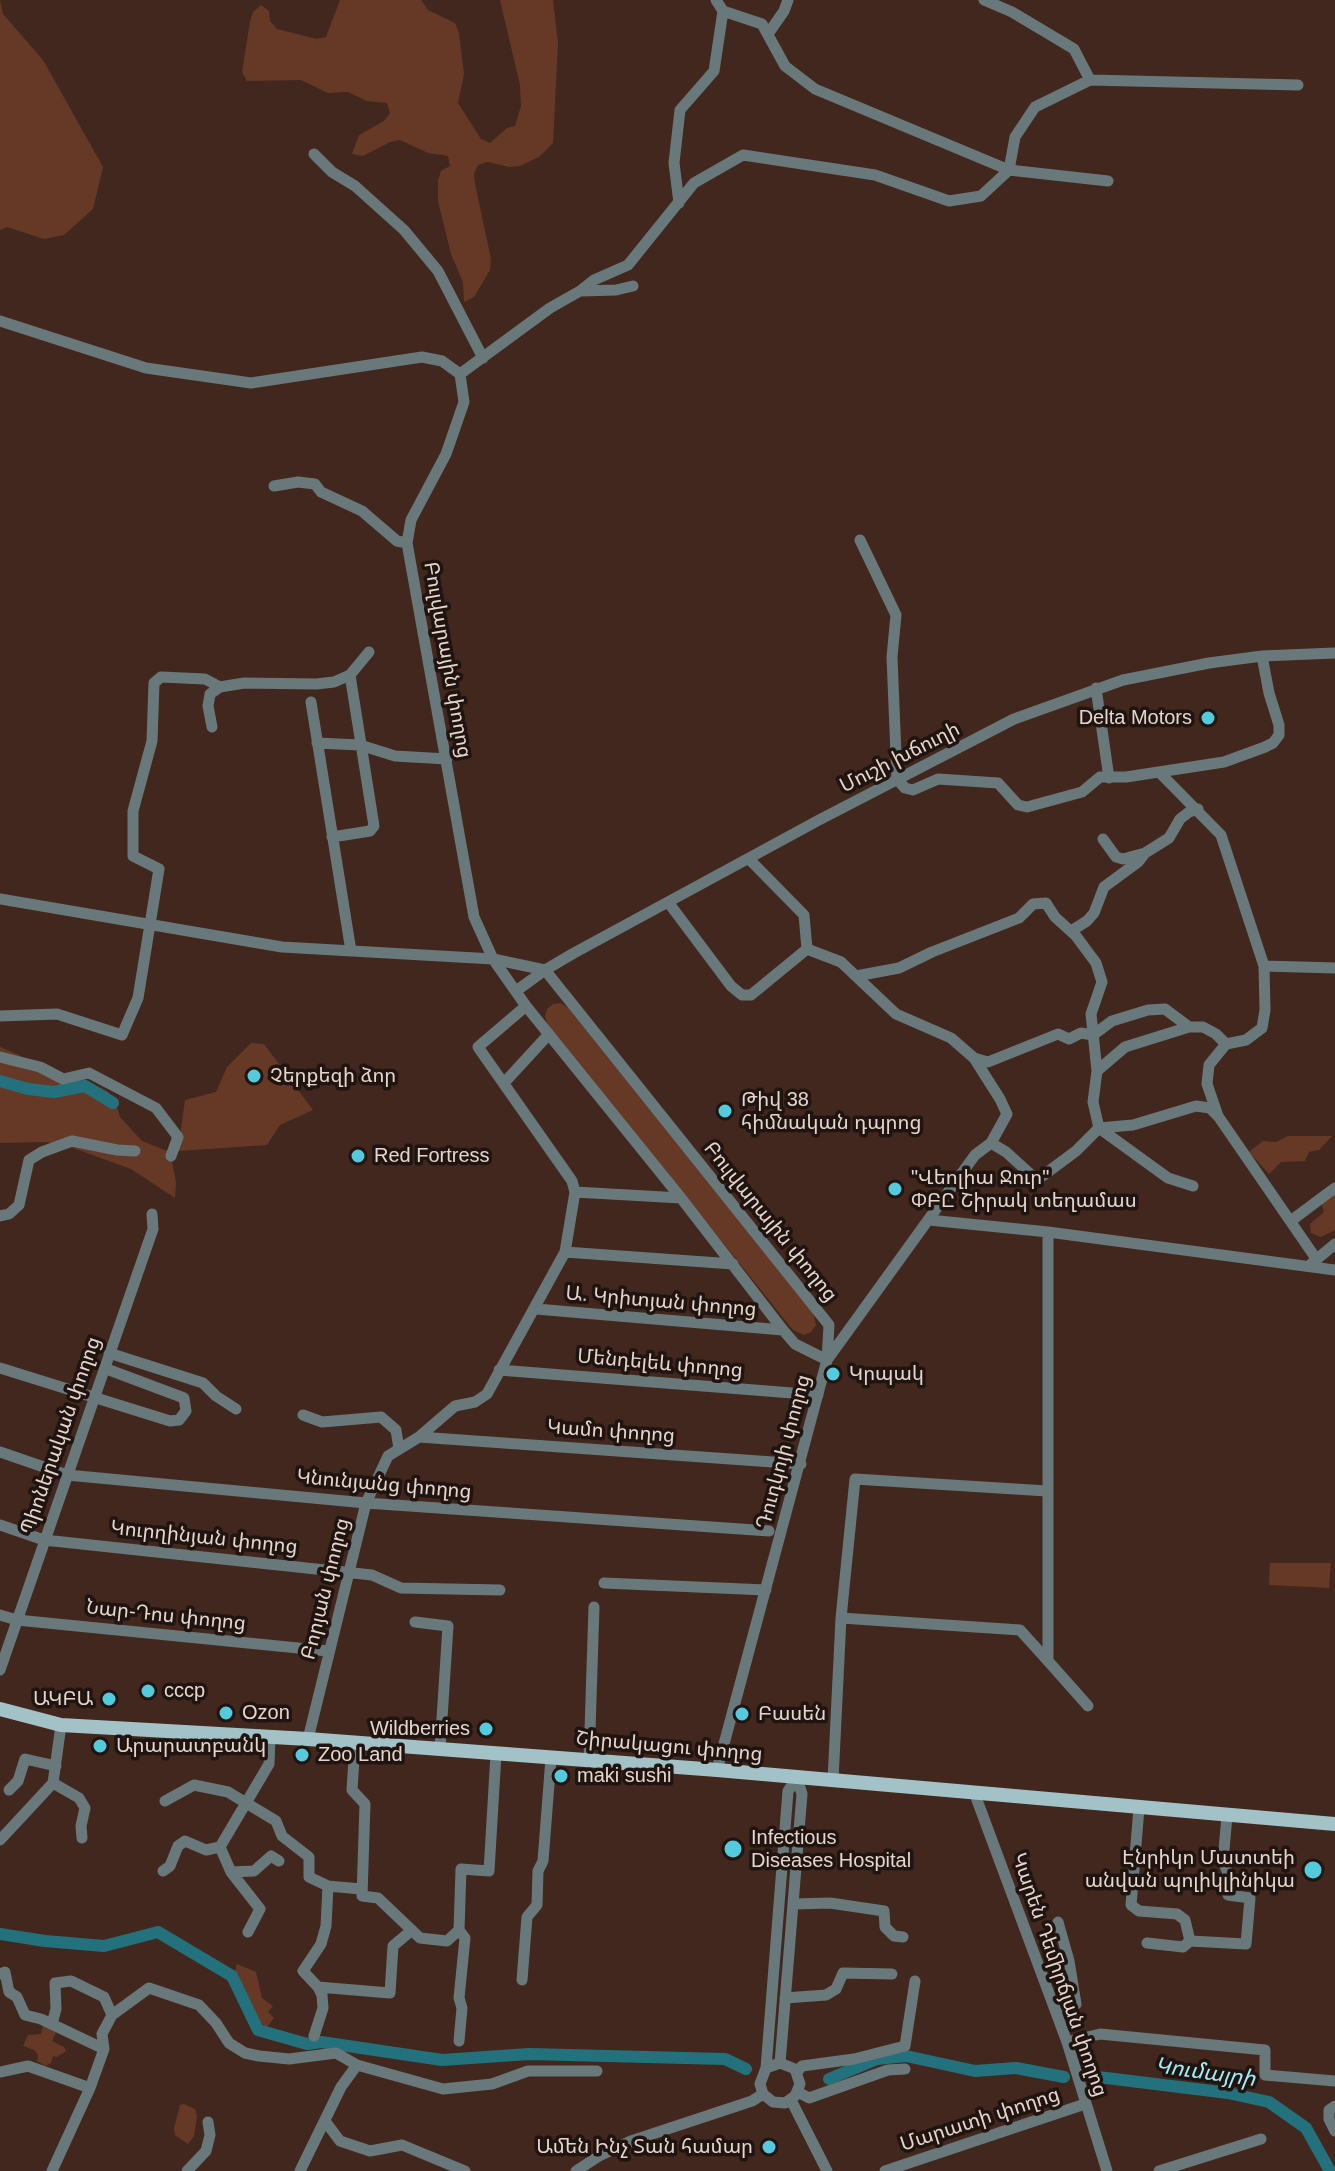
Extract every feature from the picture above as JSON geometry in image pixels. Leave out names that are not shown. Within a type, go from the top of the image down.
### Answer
[{"type":"main road","name":"Շիրակացու փողոց","points":[[0,1709],[61,1725],[308,1739],[717,1770],[1335,1824]]},
{"type":"street","points":[[768,34],[788,0]]},
{"type":"street","points":[[984,0],[1010,6],[1074,49],[1090,80]]},
{"type":"street","points":[[679,203],[674,163],[680,110],[714,71],[719,5],[762,24],[785,66],[815,89],[1009,170],[1108,181]]},
{"type":"street","points":[[0,321],[146,368],[251,383],[422,357],[442,361],[460,374],[550,308],[594,280],[628,265],[694,183],[743,155],[875,175],[949,201],[981,196],[1009,170],[1015,137],[1035,107],[1090,80],[1298,85]]},
{"type":"street","points":[[314,154],[404,230],[438,271],[483,358]]},
{"type":"street","points":[[580,291],[633,286]]},
{"type":"street","name":"Բուլվարային փողոց","points":[[460,374],[464,402],[446,454],[411,520],[407,543],[474,917],[493,959],[526,1006],[783,1330],[795,1344],[827,1360],[829,1325],[545,970]]},
{"type":"street","points":[[274,486],[298,482],[315,484],[321,492],[362,511],[397,541],[407,543]]},
{"type":"street","points":[[860,540],[896,615],[892,657],[897,779],[905,788],[913,790],[938,779],[998,783],[1018,805],[1027,807],[1082,792],[1100,777],[1224,762],[1273,743],[1279,735],[1262,656]]},
{"type":"street","points":[[212,727],[208,706],[210,694],[220,687],[244,683],[334,682],[350,675],[369,652]]},
{"type":"street","name":"Մուշի խճուղի","points":[[516,991],[545,970],[668,902],[1014,719],[1123,680],[1262,656],[1335,653]]},
{"type":"street","points":[[332,837],[370,831],[374,826],[350,675]]},
{"type":"street","points":[[0,1016],[57,1014],[122,1035],[138,998],[159,869],[133,856],[133,811],[152,741],[154,683],[161,677],[187,677],[205,679],[220,687]]},
{"type":"street","points":[[1096,688],[1109,778]]},
{"type":"street","points":[[311,702],[351,951]]},
{"type":"street","points":[[317,743],[360,745],[395,756],[447,759]]},
{"type":"street","points":[[1159,772],[1221,835],[1264,966],[1265,1010],[1262,1028],[1246,1040],[1226,1044],[1209,1065],[1207,1084],[1218,1116]]},
{"type":"street","points":[[1111,853],[1123,859],[1145,853],[1169,838],[1180,819],[1198,809]]},
{"type":"street","points":[[1103,839],[1114,862],[1112,881]]},
{"type":"street","points":[[1089,952],[1088,932],[1104,887],[1138,862],[1145,853]]},
{"type":"street","points":[[749,859],[804,915],[807,949]]},
{"type":"street","points":[[0,899],[282,947],[493,959],[545,970]]},
{"type":"street","points":[[668,902],[731,986],[742,995],[751,995],[807,949]]},
{"type":"street","points":[[856,976],[899,968],[1019,918],[1033,904],[1046,903],[1055,917],[1089,952],[1102,982],[1091,1014],[1097,1071],[1093,1102],[1099,1128],[1168,1178],[1193,1186]]},
{"type":"street","points":[[1071,931],[1094,913]]},
{"type":"street","points":[[807,949],[841,962],[896,1014],[951,1038],[974,1058],[1007,1114],[991,1143],[1037,1180],[1076,1151],[1099,1128],[1133,1125],[1196,1106],[1210,1108],[1292,1220],[1313,1263]]},
{"type":"street","points":[[1264,966],[1335,968]]},
{"type":"street","points":[[526,1006],[478,1047],[568,1173],[575,1192],[681,1198]]},
{"type":"street","points":[[974,1058],[988,1062],[1058,1034],[1069,1039],[1081,1033],[1093,1035],[1112,1021],[1148,1010],[1165,1009],[1189,1027]]},
{"type":"street","points":[[1097,1071],[1125,1047],[1189,1027],[1203,1027],[1226,1044]]},
{"type":"street","points":[[504,1083],[549,1034]]},
{"type":"street","points":[[0,1057],[40,1067],[63,1079],[89,1073],[156,1108],[178,1137],[171,1156]]},
{"type":"street","points":[[0,1216],[9,1214],[19,1205],[29,1160],[42,1152],[72,1141],[135,1151]]},
{"type":"street","name":"Դուդկոյի փողոց","points":[[717,1770],[827,1360],[975,1155],[991,1143]]},
{"type":"street","points":[[1292,1220],[1335,1188]]},
{"type":"street","name":"Բորյան փողոց","points":[[308,1739],[366,1503],[388,1456],[419,1437],[455,1406],[475,1402],[487,1394],[565,1252],[575,1192]]},
{"type":"street","name":"Պիոներական փողոց","points":[[1,1666],[153,1229],[152,1214]]},
{"type":"street","points":[[929,1220],[1313,1263],[1335,1270]]},
{"type":"street","points":[[1048,1232],[1048,1661]]},
{"type":"street","points":[[1313,1263],[1335,1244]]},
{"type":"street","points":[[565,1252],[733,1264]]},
{"type":"street","name":"Ա. Կրիտյան փողոց","points":[[536,1309],[783,1330]]},
{"type":"street","points":[[109,1353],[203,1383],[236,1409]]},
{"type":"street","points":[[0,1368],[170,1421],[179,1420],[186,1411],[184,1398],[104,1368]]},
{"type":"street","name":"Մենդելեև փողոց","points":[[499,1370],[818,1395]]},
{"type":"street","points":[[303,1415],[322,1422],[381,1417],[396,1430],[399,1449]]},
{"type":"street","name":"Կամո փողոց","points":[[419,1437],[801,1464]]},
{"type":"street","name":"Կնունյանց փողոց","points":[[0,1452],[67,1475],[366,1503],[769,1531]]},
{"type":"street","points":[[833,1780],[841,1618],[855,1479],[1047,1491]]},
{"type":"street","name":"Կուրղինյան փողոց","points":[[0,1525],[44,1540],[348,1571],[372,1575],[401,1588],[500,1590]]},
{"type":"street","points":[[604,1583],[766,1590]]},
{"type":"street","points":[[589,1761],[594,1607]]},
{"type":"street","name":"Նար-Դոս փողոց","points":[[0,1615],[17,1620],[328,1651]]},
{"type":"street","points":[[841,1618],[1020,1630],[1088,1706]]},
{"type":"street","points":[[415,1622],[448,1626],[440,1749]]},
{"type":"street","points":[[0,1840],[53,1783],[61,1725]]},
{"type":"street","points":[[163,1871],[170,1866],[178,1846],[185,1841],[206,1850],[220,1847],[269,1764],[270,1737]]},
{"type":"street","points":[[355,1743],[352,1790],[365,1804],[362,1896],[378,1898],[420,1938],[447,1941],[459,1930]]},
{"type":"street","points":[[459,2041],[462,2008],[459,1998],[465,1938],[459,1930],[461,1869],[489,1871],[496,1754]]},
{"type":"street","points":[[522,1980],[527,1917],[537,1905],[538,1871],[543,1861],[551,1758]]},
{"type":"street","points":[[9,1790],[18,1781],[25,1759],[56,1766]]},
{"type":"street","points":[[797,1778],[788,1791],[766,2068],[760,2081],[763,2094],[776,2103],[795,2096],[809,2098],[888,2070],[905,2069]]},
{"type":"street","points":[[780,2063],[802,1794],[797,1778]]},
{"type":"street","points":[[53,1783],[79,1798],[88,1808],[81,1826],[82,1838]]},
{"type":"street","points":[[165,1801],[194,1785],[221,1789],[276,1821],[282,1836],[309,1857],[309,1877],[328,1886],[361,1889]]},
{"type":"street","name":"Կարեն Դեմիրճյան փողոց","points":[[974,1792],[1056,2010],[1107,2171]]},
{"type":"street","points":[[1139,1808],[1131,1905],[1139,1911],[1177,1914],[1185,1920],[1190,1941]]},
{"type":"street","points":[[1147,1943],[1183,1947],[1190,1941],[1246,1944],[1250,1898],[1228,1895],[1229,1876],[1223,1861],[1227,1816]]},
{"type":"street","points":[[220,1847],[231,1872],[260,1909],[248,1932]]},
{"type":"street","points":[[231,1872],[254,1871],[271,1856],[279,1861]]},
{"type":"street","points":[[780,1875],[794,1877]]},
{"type":"street","points":[[314,2036],[323,2008],[322,1995],[303,1971],[321,1944],[326,1926],[328,1886]]},
{"type":"street","points":[[793,1904],[830,1903],[884,1911],[885,1927],[894,1936],[903,1937]]},
{"type":"street","points":[[1056,2010],[1076,2004],[1058,1922]]},
{"type":"street","points":[[318,1987],[390,1993],[393,1946],[412,1930]]},
{"type":"street","points":[[0,1974],[5,1972],[9,1992],[17,1997],[25,2015],[52,2024],[104,2049]]},
{"type":"street","points":[[785,1998],[826,1995],[836,1989],[843,1973],[892,1974]]},
{"type":"street","points":[[52,2024],[56,2009],[55,1983],[71,1981],[104,1997],[112,2015]]},
{"type":"street","points":[[797,2072],[802,2066],[854,2059],[905,2046],[915,1981]]},
{"type":"street","points":[[52,2171],[90,2088],[104,2049],[102,2034],[112,2015],[149,1988],[199,2005],[229,2043],[245,2053],[289,2059],[336,2053],[357,2065],[443,2089],[492,2084],[528,2071],[597,2071]]},
{"type":"street","points":[[1067,2042],[1100,2034],[1265,2050],[1265,2075],[1335,2081]]},
{"type":"street","points":[[766,2068],[780,2063],[790,2065],[797,2072],[800,2084],[795,2096],[827,2171]]},
{"type":"street","points":[[300,2171],[341,2087],[357,2065]]},
{"type":"street","points":[[0,2072],[28,2066],[90,2088]]},
{"type":"street","points":[[577,2171],[631,2141],[752,2101],[763,2094]]},
{"type":"street","name":"Մարատի փողոց","points":[[885,2171],[903,2168],[1085,2104]]},
{"type":"street","points":[[1335,2106],[1329,2110],[1329,2119],[1335,2131]]},
{"type":"street","points":[[325,2121],[340,2141],[370,2151],[402,2145],[465,2171]]},
{"type":"street","points":[[187,2171],[206,2151],[210,2135],[208,2122]]},
{"type":"street","points":[[1159,2171],[1261,2139]]},
{"type":"shaded area","points":[[0,0],[3,14],[43,60],[103,167],[93,209],[64,235],[44,239],[7,227],[0,230]]},
{"type":"shaded area","points":[[340,0],[421,0],[428,10],[455,23],[464,74],[458,103],[481,139],[490,143],[507,128],[515,126],[521,106],[520,85],[500,0],[553,0],[558,43],[553,143],[539,157],[520,166],[488,162],[478,165],[474,174],[475,184],[491,259],[490,270],[474,297],[464,302],[463,282],[451,254],[438,201],[438,180],[441,171],[450,166],[448,156],[428,153],[400,140],[363,156],[352,154],[359,135],[384,121],[390,113],[387,103],[367,101],[348,92],[328,93],[301,80],[247,81],[242,72],[250,22],[253,12],[261,5],[269,11],[270,21],[277,29],[317,39],[326,37]]},
{"type":"shaded area","points":[[561,1003],[813,1313],[816,1325],[811,1332],[804,1335],[793,1330],[548,1025],[545,1017],[547,1009]]},
{"type":"shaded area","points":[[251,1043],[264,1044],[313,1110],[280,1125],[267,1145],[178,1151],[185,1100],[216,1092],[227,1067]]},
{"type":"shaded area","points":[[0,1047],[19,1055],[44,1073],[89,1082],[107,1091],[114,1098],[120,1117],[142,1141],[170,1152],[176,1182],[175,1198],[131,1169],[65,1145],[0,1143]]},
{"type":"shaded area","points":[[1288,1136],[1332,1136],[1319,1150],[1309,1152],[1305,1161],[1281,1162],[1269,1174],[1249,1152],[1263,1141],[1276,1142]]},
{"type":"shaded area","points":[[1335,1191],[1335,1230],[1321,1237],[1311,1233],[1310,1224],[1324,1212],[1321,1202]]},
{"type":"shaded area","points":[[1270,1563],[1331,1563],[1329,1588],[1269,1585]]},
{"type":"shaded area","points":[[237,1964],[256,1972],[262,1998],[273,2006],[268,2012],[274,2018],[267,2027],[260,2023],[243,1992],[235,1971]]},
{"type":"shaded area","points":[[43,2025],[56,2032],[52,2041],[66,2051],[53,2056],[46,2066],[37,2061],[38,2055],[34,2050],[23,2046],[28,2035],[41,2034]]},
{"type":"shaded area","points":[[180,2105],[195,2109],[197,2116],[194,2136],[188,2144],[175,2135],[174,2128]]},
{"type":"waterway","points":[[0,1081],[54,1092],[85,1086],[113,1103]]},
{"type":"waterway","points":[[0,1934],[104,1946],[158,1932],[232,1976],[258,2030],[307,2044],[321,2042],[442,2060],[529,2054],[725,2059],[746,2069]]},
{"type":"waterway","points":[[829,2079],[877,2059],[906,2056],[975,2071],[1016,2068],[1064,2077]]},
{"type":"waterway","name":"Կումայրի","points":[[1090,2076],[1228,2093],[1269,2102],[1306,2128],[1330,2171]]},
{"type":"place","name":"Delta Motors","points":[[1208,718]]},
{"type":"place","name":"Չերքեզի ձոր","points":[[254,1076]]},
{"type":"place","name":"Թիվ 38 հիմնական դպրոց","points":[[725,1111]]},
{"type":"place","name":"Red Fortress","points":[[358,1156]]},
{"type":"place","name":"\"Վեոլիա Ջուր\" ՓԲԸ Շիրակ տեղամաս","points":[[895,1189]]},
{"type":"place","name":"Կրպակ","points":[[833,1374]]},
{"type":"place","name":"ссср","points":[[148,1691]]},
{"type":"place","name":"ԱԿԲԱ","points":[[109,1699]]},
{"type":"place","name":"Ozon","points":[[226,1713]]},
{"type":"place","name":"Բասեն","points":[[742,1714]]},
{"type":"place","name":"Wildberries","points":[[486,1729]]},
{"type":"place","name":"Արարատբանկ","points":[[100,1746]]},
{"type":"place","name":"Zoo Land","points":[[302,1755]]},
{"type":"place","name":"maki sushi","points":[[561,1776]]},
{"type":"place","name":"Infectious Diseases Hospital","points":[[733,1849]]},
{"type":"place","name":"Էնրիկո Մատտեի անվան պոլիկլինիկա","points":[[1313,1870]]},
{"type":"place","name":"Ամեն Ինչ Տան համար","points":[[769,2147]]}]
